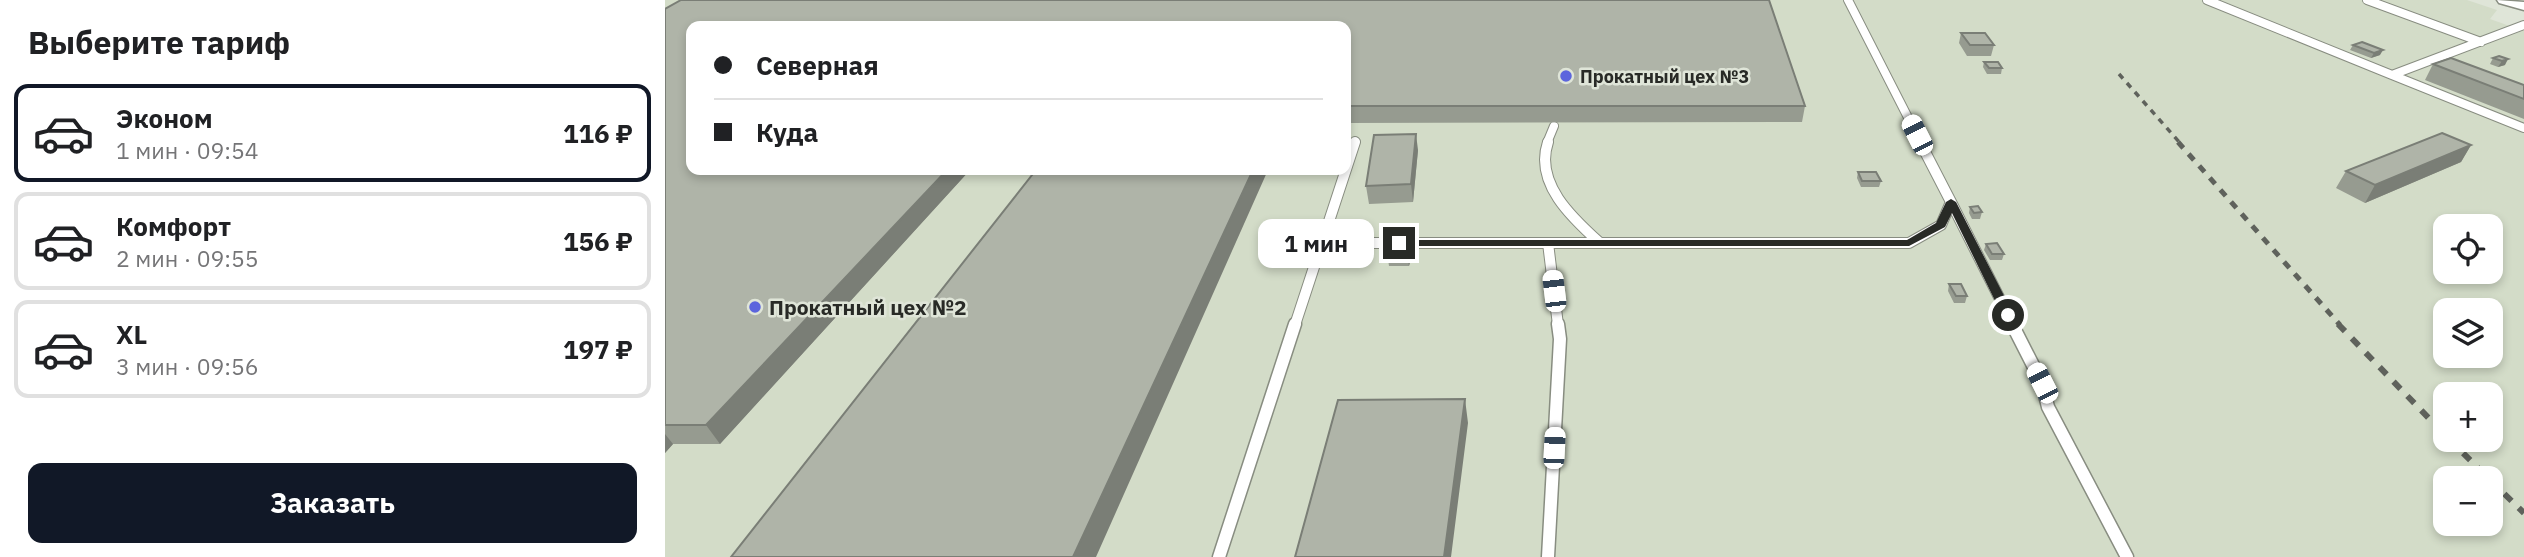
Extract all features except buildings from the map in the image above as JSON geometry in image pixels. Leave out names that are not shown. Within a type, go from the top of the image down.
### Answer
[{"type":"street","points":[[2504,0],[2524,6]]},
{"type":"lane","points":[[1848,0],[2042,383],[2048,407],[2127,557]]},
{"type":"lane","points":[[2207,0],[2524,128]]},
{"type":"lane","points":[[2367,0],[2481,42]]},
{"type":"lane","points":[[2392,75],[2524,25]]},
{"type":"lane","points":[[1554,126],[1545,153],[1552,189],[1575,222],[1600,243]]},
{"type":"lane","points":[[1351,154],[1355,141]]},
{"type":"lane","points":[[1219,557],[1345,175]]},
{"type":"lane","points":[[1324,243],[1909,243],[1941,225],[1951,202]]},
{"type":"lane","points":[[1548,243],[1560,339],[1548,557]]},
{"type":"shaded area","points":[[665,0],[2467,0],[2497,10],[2490,19],[2524,31],[2524,557],[665,557]]},
{"type":"railway","points":[[2119,74],[2180,143]]},
{"type":"railway","points":[[2178,142],[2340,325]]},
{"type":"railway","points":[[2338,324],[2433,423]]},
{"type":"railway","points":[[2462,452],[2476,466]]},
{"type":"railway","points":[[2503,493],[2524,513]]},
{"type":"place","name":"Прокатный цех №3","points":[[1566,76]]},
{"type":"place","name":"Прокатный цех №2","points":[[755,307]]},
{"type":"route","points":[[1399,243],[1909,243],[1941,225],[1951,202],[2008,315]]}]
